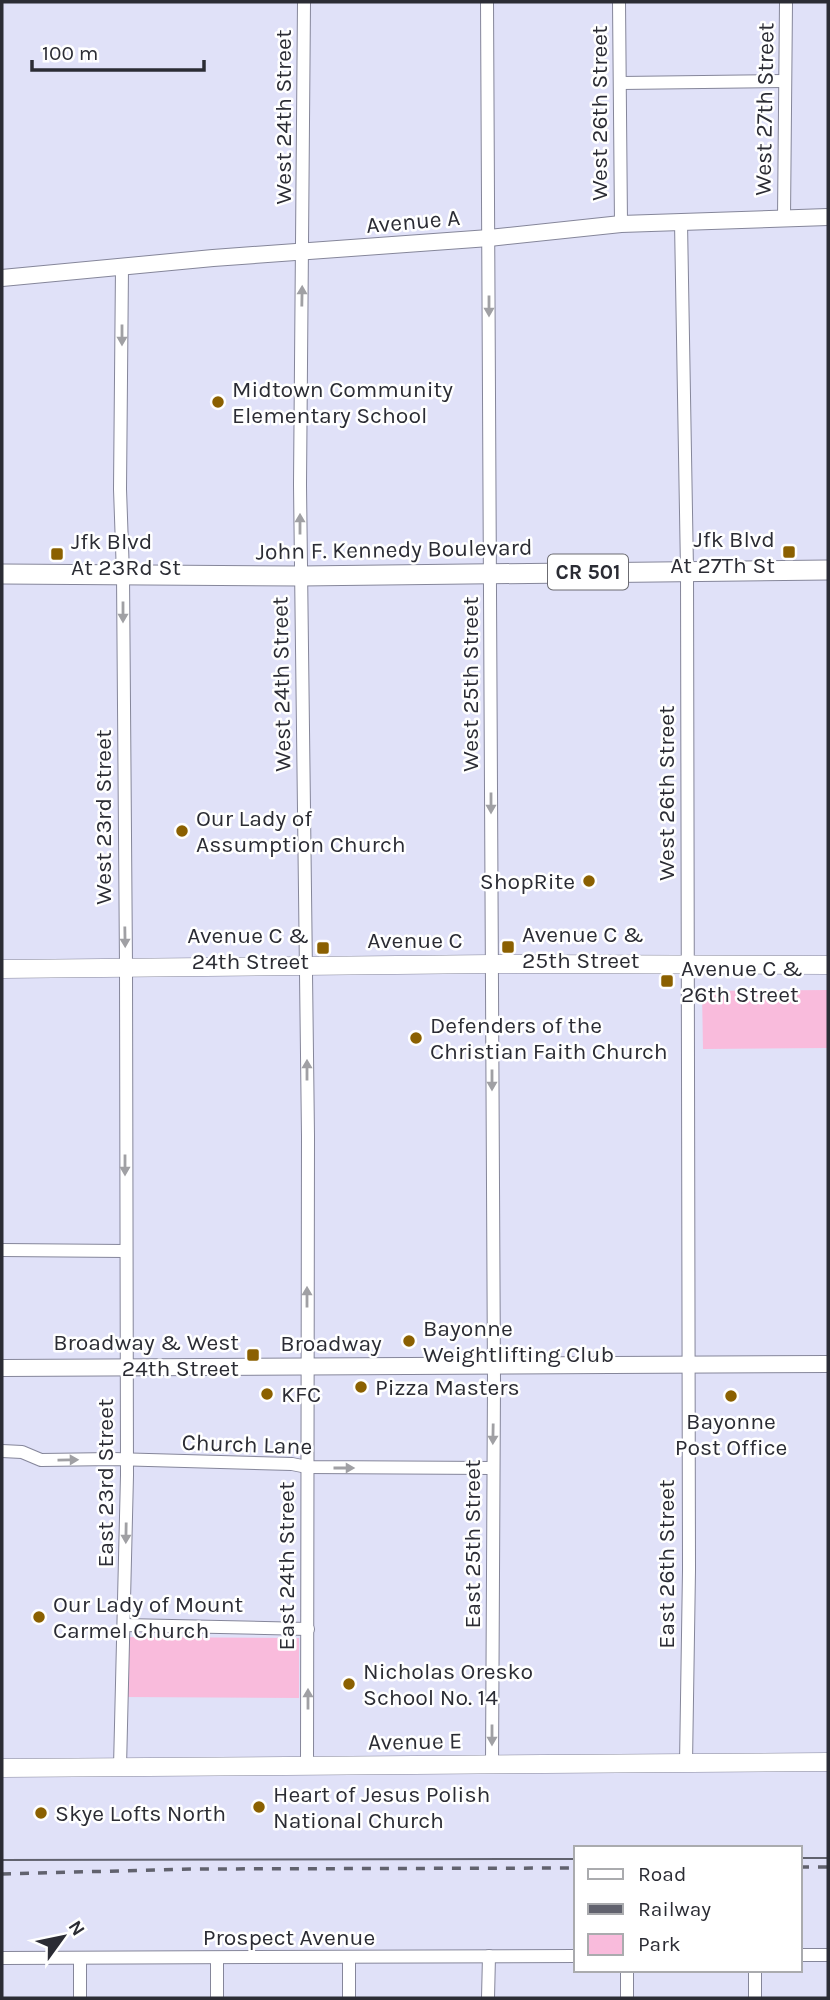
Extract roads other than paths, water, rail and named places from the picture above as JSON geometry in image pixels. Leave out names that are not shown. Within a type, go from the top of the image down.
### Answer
[{"type":"main road","name":"John F. Kennedy Boulevard","points":[[2,574],[301,576],[828,570]]},
{"type":"main road","name":"Avenue C","points":[[2,969],[492,964],[828,965]]},
{"type":"main road","name":"Avenue E","points":[[2,1768],[828,1762]]},
{"type":"street","name":"West 24th Street","points":[[304,2],[301,576],[307,1365]]},
{"type":"street","name":"West 25th Street","points":[[487,2],[493,1366]]},
{"type":"street","name":"West 26th Street","points":[[620,2],[621,224]]},
{"type":"street","name":"West 27th Street","points":[[784,217],[786,2]]},
{"type":"street","points":[[621,83],[785,81]]},
{"type":"street","name":"Avenue A","points":[[2,278],[489,238],[621,224],[828,217]]},
{"type":"street","name":"West 26th Street","points":[[681,222],[687,570],[689,1366]]},
{"type":"street","name":"West 23rd Street","points":[[122,267],[120,489],[126,966],[126,1367]]},
{"type":"street","points":[[2,1250],[125,1251]]},
{"type":"street","name":"Broadway","points":[[2,1368],[828,1364]]},
{"type":"street","name":"East 24th Street","points":[[307,1365],[307,1767]]},
{"type":"street","name":"East 25th Street","points":[[492,1765],[493,1366]]},
{"type":"street","name":"East 26th Street","points":[[686,1764],[690,1570],[689,1366]]},
{"type":"street","name":"East 23rd Street","points":[[120,1767],[127,1461],[126,1367]]},
{"type":"street","name":"Church Lane","points":[[2,1451],[22,1452],[41,1460],[292,1464],[307,1467],[493,1468]]},
{"type":"street","points":[[124,1625],[308,1629]]},
{"type":"street","points":[[802,1955],[828,1955]]},
{"type":"street","points":[[488,1998],[489,1956]]},
{"type":"street","name":"Prospect Avenue","points":[[2,1958],[574,1956]]},
{"type":"street","points":[[217,1958],[217,1998]]},
{"type":"street","points":[[349,1958],[349,1998]]},
{"type":"street","points":[[80,1959],[80,1998]]},
{"type":"street","points":[[627,1972],[627,1998]]},
{"type":"street","points":[[755,1972],[755,1998]]},
{"type":"tram line","points":[[802,1858],[828,1858]]},
{"type":"tram line","points":[[2,1860],[574,1859]]},
{"type":"railway","points":[[802,1867],[828,1867]]},
{"type":"railway","points":[[2,1874],[191,1869],[574,1868]]},
{"type":"place","name":"Midtown Community Elementary School","points":[[218,402]]},
{"type":"place","name":"Jfk Blvd At 27Th St","points":[[789,552]]},
{"type":"place","name":"Jfk Blvd At 23Rd St","points":[[57,554]]},
{"type":"place","name":"Our Lady of Assumption Church","points":[[182,831]]},
{"type":"place","name":"ShopRite","points":[[589,881]]},
{"type":"place","name":"Avenue C & 25th Street","points":[[508,947]]},
{"type":"place","name":"Avenue C & 24th Street","points":[[323,948]]},
{"type":"place","name":"Avenue C & 26th Street","points":[[667,981]]},
{"type":"place","name":"Defenders of the Christian Faith Church","points":[[416,1038]]},
{"type":"place","name":"Bayonne Weightlifting Club","points":[[409,1341]]},
{"type":"place","name":"Broadway & West 24th Street","points":[[253,1355]]},
{"type":"place","name":"Pizza Masters","points":[[361,1387]]},
{"type":"place","name":"KFC","points":[[267,1394]]},
{"type":"place","name":"Bayonne Post Office","points":[[731,1396]]},
{"type":"place","name":"Our Lady of Mount Carmel Church","points":[[39,1617]]},
{"type":"place","name":"Nicholas Oresko School No. 14","points":[[349,1684]]},
{"type":"place","name":"Heart of Jesus Polish National Church","points":[[259,1807]]},
{"type":"place","name":"Skye Lofts North","points":[[41,1813]]}]
